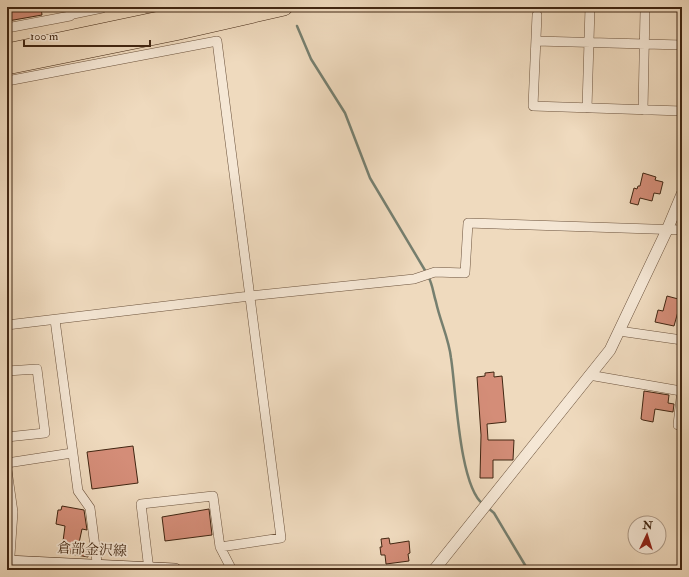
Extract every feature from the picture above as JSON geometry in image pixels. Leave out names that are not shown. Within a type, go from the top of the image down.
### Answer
[{"type":"highway","points":[[7,52],[221,7]]},
{"type":"highway","points":[[7,66],[161,36],[284,7]]},
{"type":"main road","name":"倉部金沢線","points":[[8,565],[175,570]]},
{"type":"street","points":[[7,28],[70,16],[72,10],[102,7]]},
{"type":"street","points":[[587,108],[590,7]]},
{"type":"street","points":[[643,110],[645,10]]},
{"type":"street","points":[[537,15],[533,106],[682,111]]},
{"type":"street","points":[[7,81],[154,48],[217,41],[281,538],[220,547]]},
{"type":"street","points":[[536,41],[682,45]]},
{"type":"street","points":[[434,570],[610,350],[667,230],[682,194]]},
{"type":"street","points":[[7,325],[250,296],[414,279],[435,272],[465,273],[468,223],[682,230]]},
{"type":"street","points":[[54,320],[78,491],[90,508],[97,568]]},
{"type":"street","points":[[619,331],[682,340]]},
{"type":"street","points":[[7,372],[37,369],[45,433],[7,437]]},
{"type":"street","points":[[589,375],[682,389],[678,425],[682,427]]},
{"type":"street","points":[[7,462],[72,453]]},
{"type":"street","points":[[7,470],[13,512],[8,565]]},
{"type":"street","points":[[149,569],[140,504],[213,496],[220,547],[232,570]]},
{"type":"building","points":[[7,7],[41,7],[42,15],[8,21]]},
{"type":"building","points":[[643,173],[656,177],[655,180],[663,182],[660,194],[654,193],[652,201],[640,198],[638,205],[630,203],[634,188],[637,189],[638,186],[640,186]]},
{"type":"building","points":[[667,296],[682,300],[682,309],[679,308],[674,326],[655,322],[658,310],[663,311]]},
{"type":"building","points":[[494,372],[494,377],[502,376],[506,422],[487,424],[488,440],[514,440],[513,460],[493,460],[493,478],[480,478],[481,435],[477,377],[485,376],[485,373]]},
{"type":"building","points":[[644,391],[669,395],[668,403],[674,404],[673,412],[655,409],[653,422],[641,419]]},
{"type":"building","points":[[133,446],[138,483],[92,489],[87,452]]},
{"type":"building","points":[[62,506],[84,510],[87,530],[82,529],[79,543],[84,544],[84,548],[89,549],[88,557],[71,554],[71,551],[62,549],[65,526],[56,524],[58,510],[61,510]]},
{"type":"building","points":[[209,509],[212,535],[165,541],[162,517]]},
{"type":"building","points":[[389,538],[390,544],[409,541],[409,561],[386,564],[385,555],[381,555],[380,547],[382,547],[381,539]]},
{"type":"waterway","points":[[297,26],[311,59],[345,113],[370,178],[426,272]]},
{"type":"waterway","points":[[428,276],[450,351],[464,458],[475,494],[483,504]]},
{"type":"waterway","points":[[487,507],[494,513],[528,570]]},
{"type":"tunnel","points":[[149,7],[152,25]]}]
